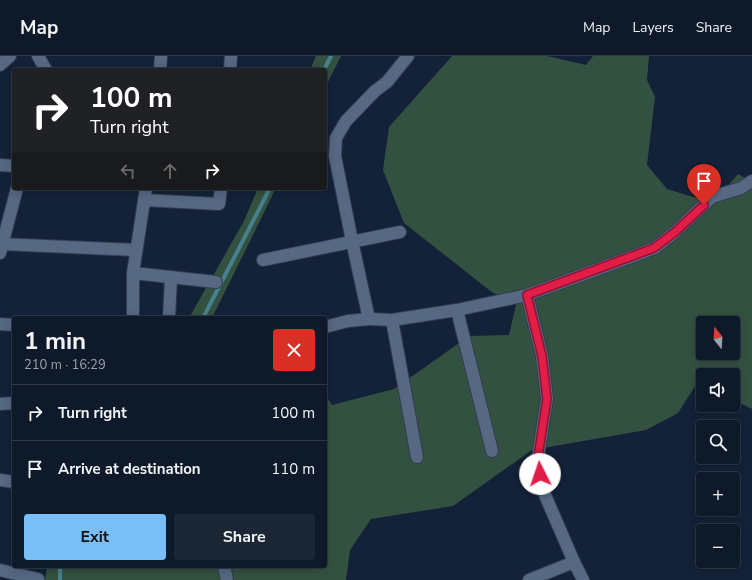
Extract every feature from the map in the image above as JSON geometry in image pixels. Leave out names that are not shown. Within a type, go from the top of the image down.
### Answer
[{"type":"street","points":[[0,65],[10,56]]},
{"type":"street","points":[[38,56],[45,68]]},
{"type":"street","points":[[160,68],[161,56]]},
{"type":"street","points":[[230,68],[231,56]]},
{"type":"street","points":[[369,319],[335,156],[336,138],[346,121],[375,91],[387,82],[408,56]]},
{"type":"street","points":[[0,166],[12,166]]},
{"type":"street","points":[[327,326],[348,321],[369,319],[392,320],[456,310],[527,295],[654,248],[675,232],[712,197],[741,188],[752,181]]},
{"type":"street","points":[[16,190],[1,247],[136,250]]},
{"type":"street","points":[[133,316],[133,272],[146,190]]},
{"type":"street","points":[[144,200],[219,204],[220,190]]},
{"type":"street","points":[[263,260],[400,232]]},
{"type":"street","points":[[133,272],[216,282]]},
{"type":"street","points":[[169,316],[171,277]]},
{"type":"street","points":[[527,295],[542,356],[547,399],[537,463],[545,496],[583,580]]},
{"type":"street","points":[[456,310],[492,451]]},
{"type":"street","points":[[392,320],[417,457]]},
{"type":"street","points":[[0,324],[12,325]]},
{"type":"street","points":[[0,404],[12,402]]},
{"type":"street","points":[[0,480],[12,482]]},
{"type":"street","points":[[529,580],[574,562]]},
{"type":"street","points":[[224,568],[227,580]]},
{"type":"street","points":[[0,570],[38,579]]},
{"type":"green space","points":[[316,56],[341,56],[327,84],[327,68],[311,68]]},
{"type":"green space","points":[[452,56],[547,56],[586,65],[593,56],[649,56],[647,80],[655,97],[647,165],[667,189],[713,203],[738,174],[752,182],[752,409],[740,403],[740,368],[696,368],[696,385],[678,413],[646,430],[532,450],[453,506],[371,519],[350,550],[346,580],[45,580],[47,568],[327,568],[327,397],[332,405],[394,389],[469,336],[509,335],[517,301],[493,293],[404,223],[383,170],[389,127]]},
{"type":"green space","points":[[257,190],[275,190],[213,316],[190,316],[244,221]]},
{"type":"waterway","points":[[325,68],[331,56]]},
{"type":"waterway","points":[[204,316],[269,190]]},
{"type":"waterway","points":[[60,568],[60,580]]},
{"type":"route","points":[[540,474],[537,463],[547,399],[542,356],[527,295],[654,248],[675,232],[704,205]]}]
